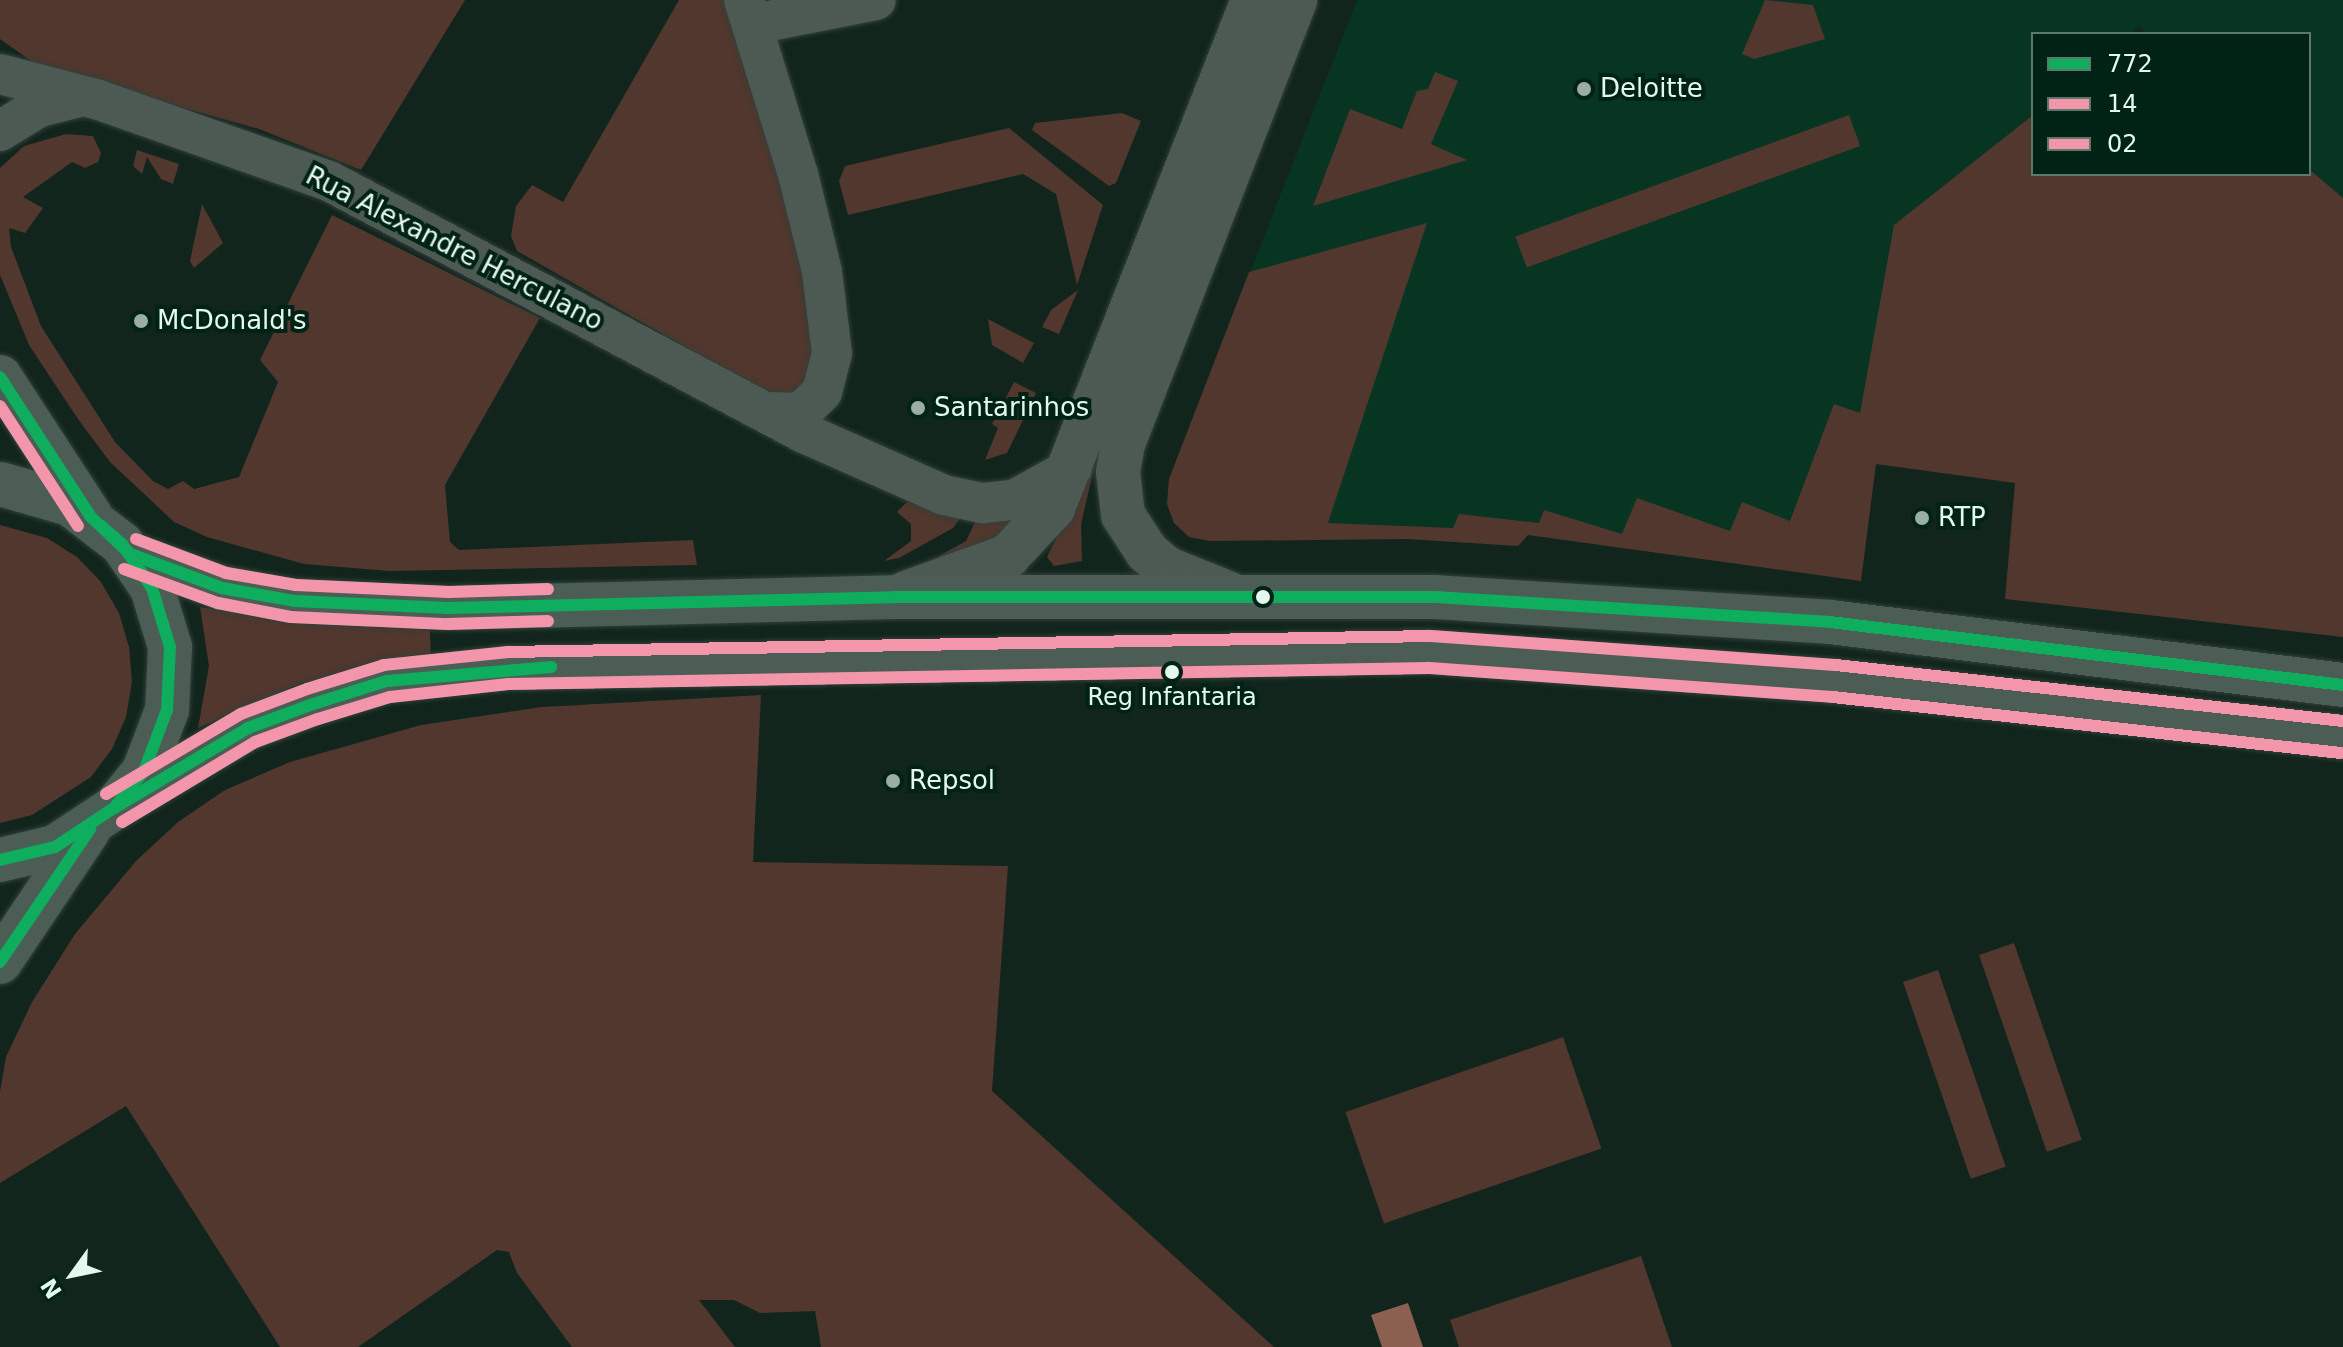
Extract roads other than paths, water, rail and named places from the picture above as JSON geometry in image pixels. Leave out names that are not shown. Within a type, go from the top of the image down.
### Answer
[{"type":"main road","points":[[0,377],[91,517]]},
{"type":"main road","points":[[0,484],[70,504],[91,517],[130,554],[152,588],[170,647],[167,710],[144,771],[102,818],[0,962]]},
{"type":"main road","points":[[130,554],[222,588],[294,601],[449,608],[894,597],[1230,594],[1435,597],[1830,622],[2343,685]]},
{"type":"main road","points":[[0,860],[55,847],[248,728],[387,681],[507,668],[1429,652],[1834,681],[2343,737]]},
{"type":"street","points":[[894,597],[1008,556],[1043,524],[1072,468],[1253,0]]},
{"type":"street","points":[[1230,594],[1166,568],[1147,552],[1123,515],[1118,472],[1123,444],[1295,0]]},
{"type":"street","points":[[768,412],[800,413],[822,392],[832,353],[822,272],[749,12],[866,1]]},
{"type":"street","name":"Rua Alexandre Herculano","points":[[0,74],[84,96],[329,181],[768,412],[944,495],[983,503],[1014,500],[1072,468]]},
{"type":"street","points":[[0,131],[39,107],[84,96]]},
{"type":"place","name":"Deloitte","points":[[1584,89]]},
{"type":"place","name":"McDonald's","points":[[141,321]]},
{"type":"place","name":"Santarinhos","points":[[918,408]]},
{"type":"place","name":"RTP","points":[[1922,518]]},
{"type":"place","name":"Reg Infantaria","points":[[1172,672]]},
{"type":"place","name":"Repsol","points":[[893,781]]}]
